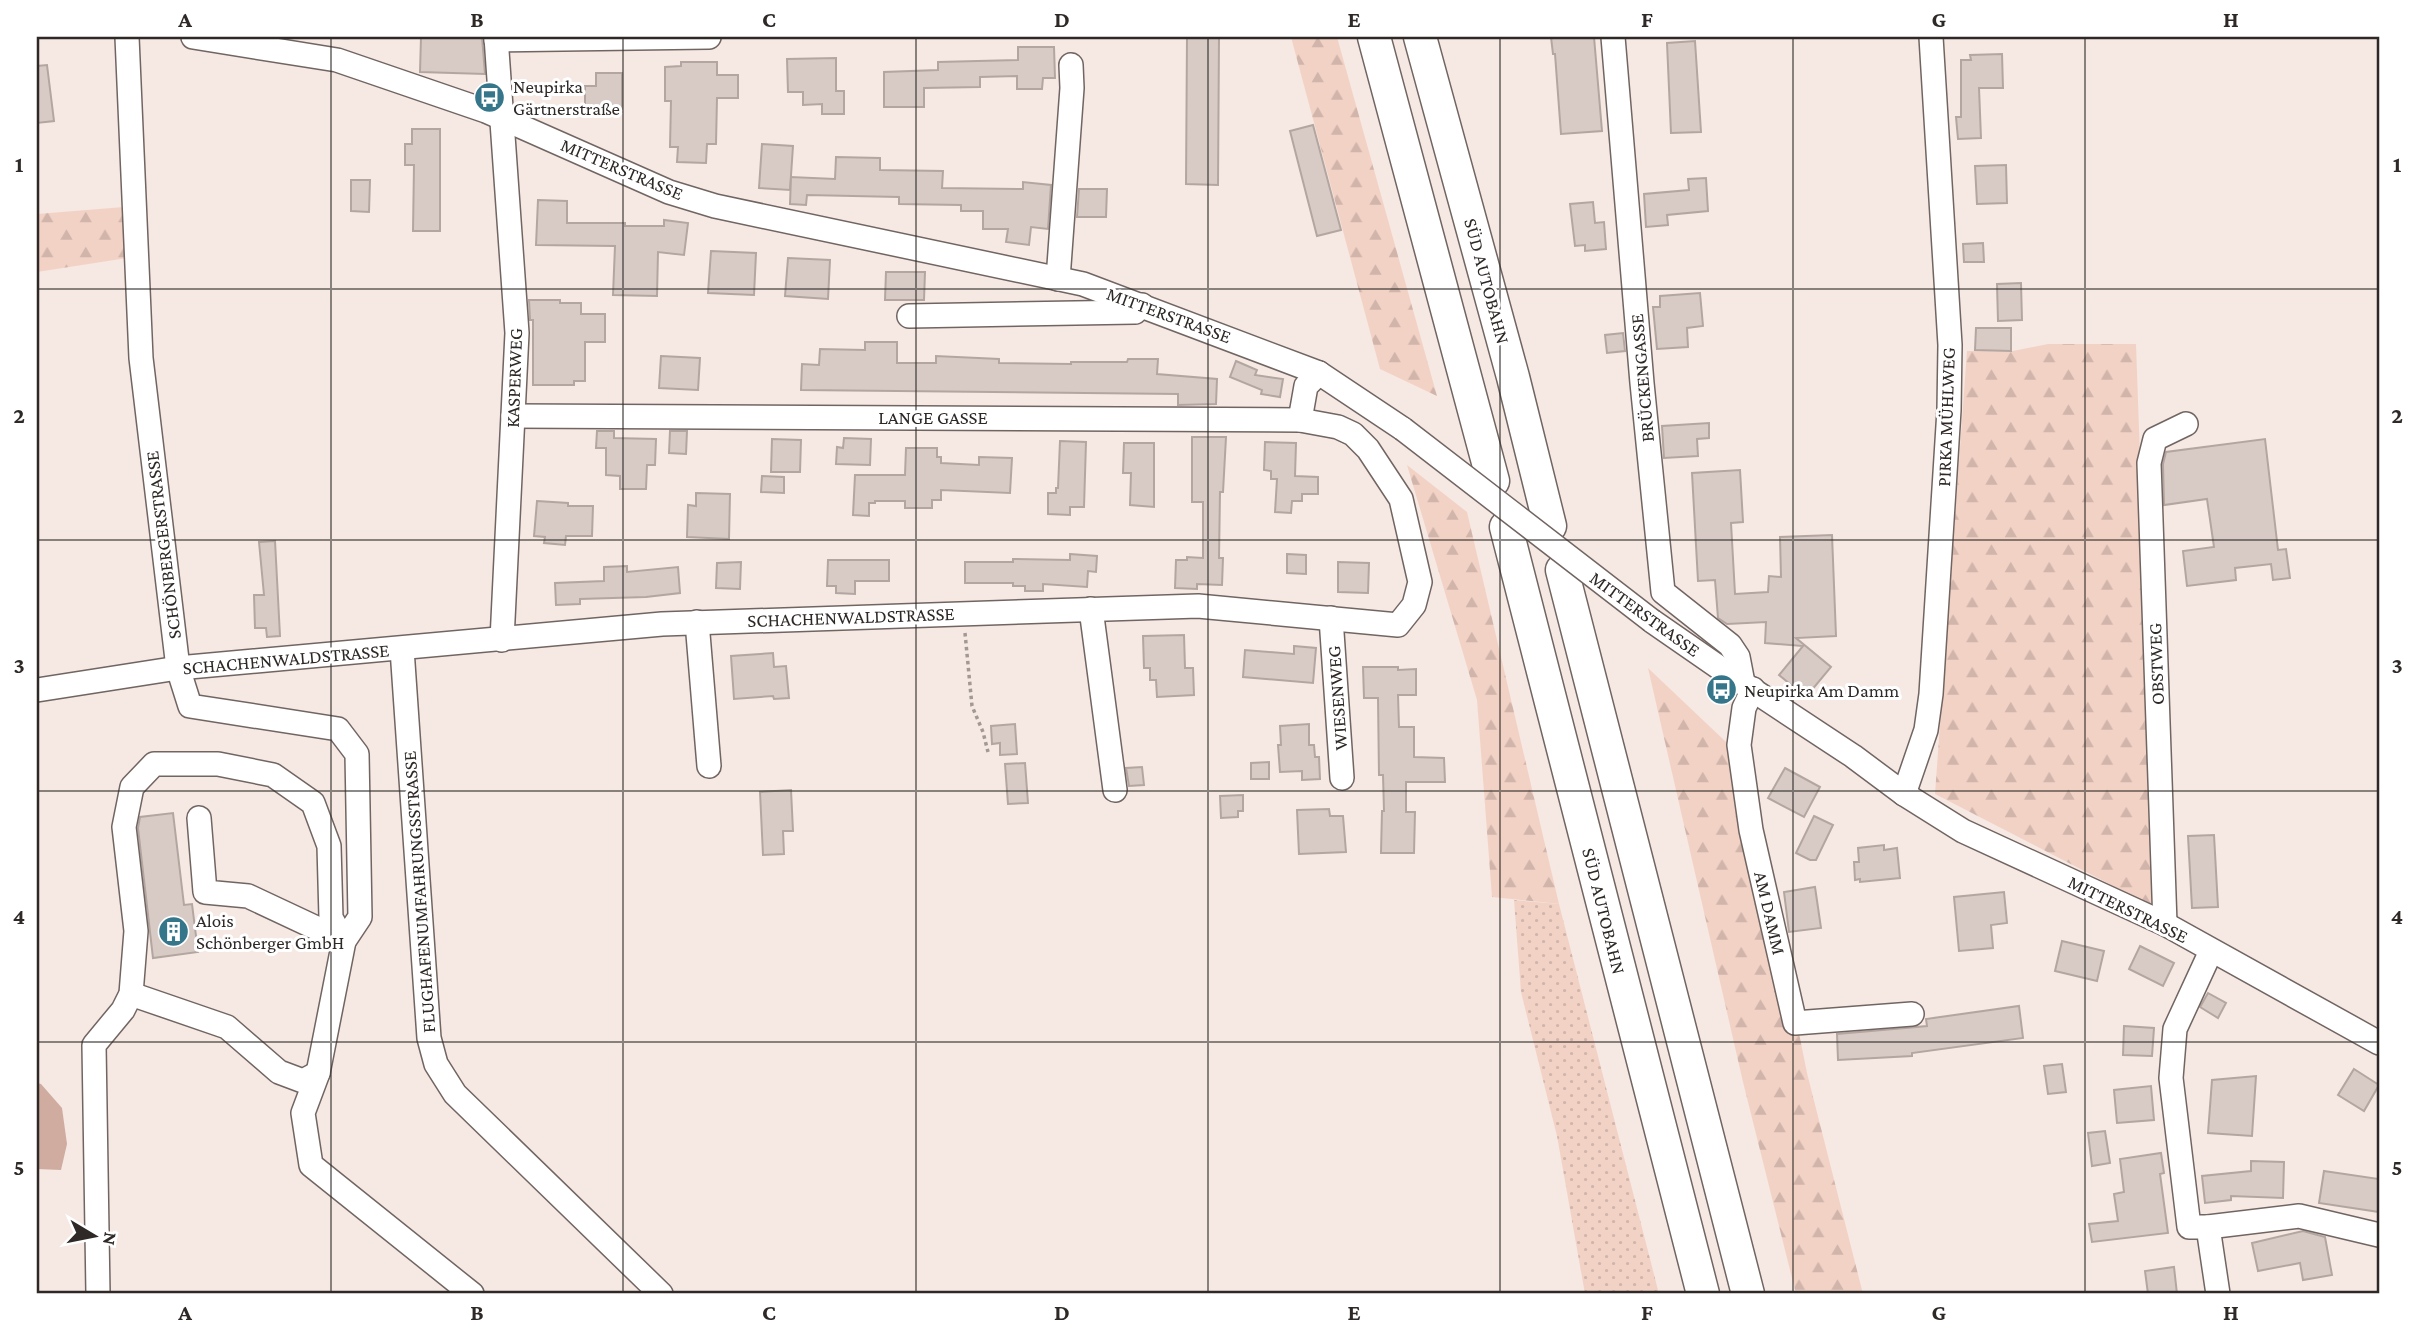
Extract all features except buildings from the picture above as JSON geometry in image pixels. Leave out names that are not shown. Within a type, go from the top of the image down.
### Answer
[{"type":"highway","points":[[1374,37],[1493,481]]},
{"type":"highway","name":"SÜD AUTOBAHN","points":[[1420,37],[1513,377],[1550,526]]},
{"type":"highway","name":"SÜD AUTOBAHN","points":[[1506,527],[1703,1294]]},
{"type":"highway","points":[[1562,570],[1748,1294]]},
{"type":"street","name":"SCHÖNBERGERSTRASSE","points":[[127,37],[141,358],[178,668],[190,706],[338,729],[357,754],[360,917],[344,941]]},
{"type":"street","name":"MITTERSTRASSE","points":[[193,37],[337,60],[501,117],[669,191],[715,206],[1083,284],[1319,373],[1403,429],[1652,621],[1853,756],[1904,794],[1963,831],[2165,924],[2379,1043]]},
{"type":"street","points":[[496,38],[709,37]]},
{"type":"street","name":"BRÜCKENGASSE","points":[[1613,37],[1642,383],[1663,592],[1730,645],[1738,657],[1748,686]]},
{"type":"street","name":"PIRKA MÜHLWEG","points":[[1904,794],[1926,730],[1931,694],[1949,410],[1950,345],[1931,37]]},
{"type":"street","name":"KASPERWEG","points":[[496,38],[517,333],[502,640]]},
{"type":"street","points":[[1058,279],[1072,88],[1071,65]]},
{"type":"street","points":[[909,316],[1097,314],[1135,312],[1142,306]]},
{"type":"street","points":[[1300,420],[1306,386],[1319,373]]},
{"type":"street","name":"LANGE GASSE","points":[[513,416],[1300,420]]},
{"type":"street","name":"SCHACHENWALDSTRASSE","points":[[37,690],[178,668],[697,622],[1198,606],[1398,625],[1414,605],[1420,582],[1401,499],[1368,449],[1353,434],[1338,427],[1300,420]]},
{"type":"street","name":"OBSTWEG","points":[[2165,924],[2149,463],[2155,439],[2186,424]]},
{"type":"street","points":[[1091,609],[1115,790]]},
{"type":"street","name":"WIESENWEG","points":[[1331,618],[1342,778]]},
{"type":"street","points":[[697,622],[709,765]]},
{"type":"street","name":"FLUGHAFENUMFAHRUNGSSTRASSE","points":[[402,649],[429,1038],[436,1064],[455,1094],[661,1294]]},
{"type":"street","name":"AM DAMM","points":[[1748,686],[1739,745],[1751,830],[1795,1023],[1912,1014]]},
{"type":"street","points":[[98,1294],[94,1045],[122,1010],[131,994],[136,931],[124,827],[132,788],[154,764],[218,764],[274,775],[313,803],[329,846],[331,919],[344,941],[318,1073],[303,1113],[311,1165],[472,1294]]},
{"type":"street","points":[[199,818],[205,892],[248,896],[344,941]]},
{"type":"street","points":[[2211,951],[2175,1029],[2171,1078],[2189,1227],[2298,1216],[2379,1235]]},
{"type":"street","points":[[131,994],[227,1027],[279,1072],[303,1081],[318,1073]]},
{"type":"street","points":[[2208,1227],[2218,1294]]},
{"type":"path","points":[[963,614],[972,706],[988,752]]},
{"type":"green space","points":[[1291,37],[1337,37],[1437,396],[1380,369]]},
{"type":"green space","points":[[124,207],[127,258],[37,272],[37,214]]},
{"type":"green space","points":[[2048,344],[2136,344],[2156,908],[1935,794],[1967,351],[2013,351]]},
{"type":"green space","points":[[1407,465],[1467,512],[1559,904],[1492,897],[1477,700]]},
{"type":"green space","points":[[1648,668],[1744,759],[1807,1073],[1863,1294],[1796,1294],[1743,1082]]},
{"type":"green space","points":[[1514,900],[1559,904],[1659,1294],[1585,1294],[1557,1136],[1521,992]]},
{"type":"shaded area","points":[[37,1083],[41,1084],[62,1108],[67,1144],[61,1170],[37,1169]]},
{"type":"place","name":"Neupirka Gärtnerstraße","points":[[490,97]]},
{"type":"place","name":"Neupirka Am Damm","points":[[1721,690]]},
{"type":"place","name":"Alois Schönberger GmbH","points":[[173,931]]}]
